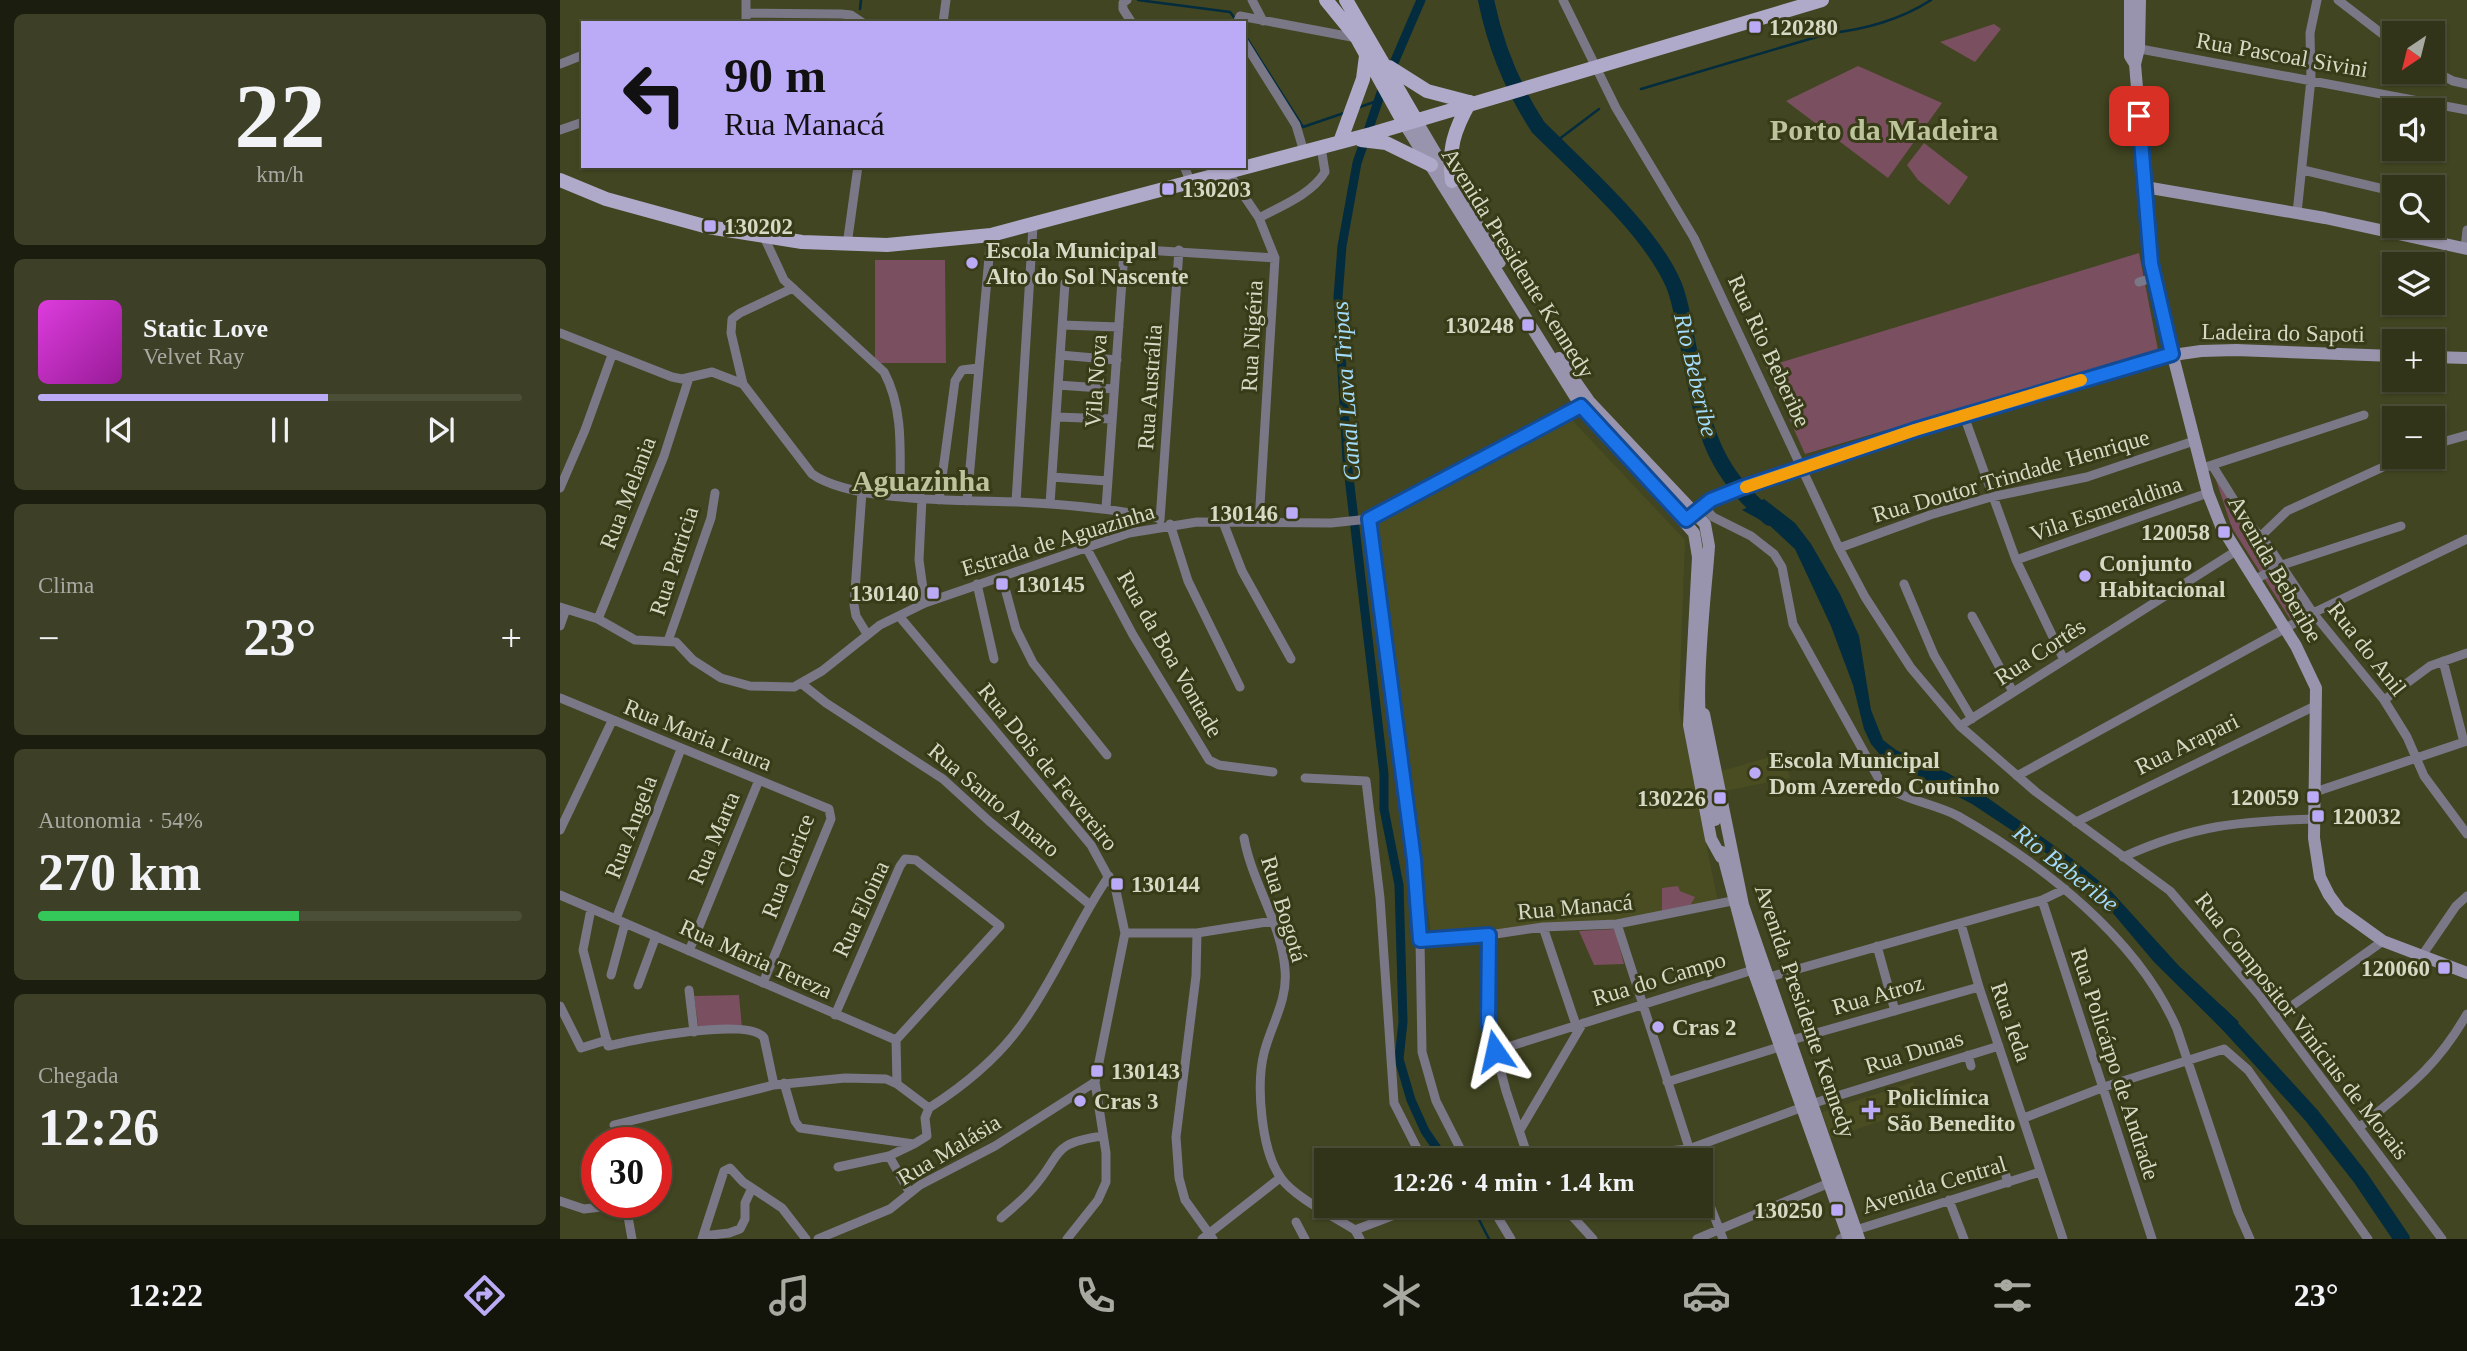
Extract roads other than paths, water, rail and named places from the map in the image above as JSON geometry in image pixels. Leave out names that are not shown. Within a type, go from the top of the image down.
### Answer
[{"type":"main road","name":"Avenida Presidente Kennedy","points":[[1326,0],[1360,33]]},
{"type":"main road","name":"Avenida Presidente Kennedy","points":[[1338,0],[1377,62],[1396,86],[1431,165],[1585,404],[1705,524],[1709,546],[1700,695],[1743,905],[1784,1044]]},
{"type":"main road","name":"Avenida Presidente Kennedy","points":[[1346,0],[1360,33]]},
{"type":"main road","points":[[1246,165],[1345,140],[1370,137],[1470,102],[1822,0]]},
{"type":"main road","name":"Avenida Beberibe","points":[[2130,0],[2135,48]]},
{"type":"main road","name":"Avenida Beberibe","points":[[2140,0],[2135,64],[2153,278],[2194,441],[2207,467],[2208,493],[2236,551],[2309,669],[2316,688],[2316,862],[2329,895],[2340,910],[2383,941],[2467,973]]},
{"type":"main road","points":[[1345,140],[1359,90],[1377,62]]},
{"type":"main road","points":[[1396,86],[1470,102]]},
{"type":"main road","points":[[1451,181],[1450,145],[1455,128],[1470,102]]},
{"type":"main road","name":"Avenida Presidente Kennedy","points":[[1410,121],[1451,181],[1585,404]]},
{"type":"main road","points":[[1370,137],[1402,149],[1431,165]]},
{"type":"main road","points":[[560,169],[564,182],[611,200],[689,222],[764,237],[847,245],[887,245],[991,235],[1191,183],[1226,170]]},
{"type":"main road","points":[[2145,187],[2297,213],[2382,231]]},
{"type":"main road","points":[[2414,238],[2466,249]]},
{"type":"main road","name":"Ladeira do Sapoti","points":[[1695,513],[1741,488],[1964,416],[2172,354],[2236,350],[2382,356]]},
{"type":"main road","points":[[2445,357],[2467,358]]},
{"type":"main road","name":"Avenida Presidente Kennedy","points":[[1695,513],[1698,542],[1689,725],[1711,839],[1721,857],[1753,970],[1784,1044],[1851,1236]]},
{"type":"main road","name":"Avenida Presidente Kennedy","points":[[1806,1106],[1829,1182],[1851,1236]]},
{"type":"street","points":[[746,0],[746,18],[841,14],[851,15],[860,21]]},
{"type":"street","points":[[943,21],[946,0]]},
{"type":"street","points":[[1252,0],[1263,21]]},
{"type":"street","name":"Rua Rio Beberibe","points":[[1563,0],[1616,108],[1694,238],[1839,548],[1865,597],[1911,668],[1960,726],[2017,776]]},
{"type":"street","points":[[2297,213],[2311,79],[2310,33],[2317,0]]},
{"type":"street","points":[[2338,0],[2382,34]]},
{"type":"street","points":[[1125,1],[1123,9],[1131,21]]},
{"type":"street","points":[[1238,19],[1360,33]]},
{"type":"street","points":[[1246,45],[1296,125],[1304,152]]},
{"type":"street","name":"Rua Pascoal Sivini","points":[[2135,48],[2467,110]]},
{"type":"street","points":[[560,65],[581,56]]},
{"type":"street","points":[[2445,77],[2467,84]]},
{"type":"street","points":[[560,130],[581,123]]},
{"type":"street","points":[[1259,218],[1311,189],[1320,180],[1325,172],[1321,147]]},
{"type":"street","points":[[847,245],[858,168]]},
{"type":"street","points":[[1185,168],[1191,183]]},
{"type":"street","name":"Rua Nigéria","points":[[1226,170],[1259,218],[1275,257],[1259,522]]},
{"type":"street","points":[[2303,170],[2382,189]]},
{"type":"street","points":[[1016,502],[1033,226]]},
{"type":"street","points":[[2466,249],[2467,230]]},
{"type":"street","points":[[967,501],[991,235]]},
{"type":"street","points":[[764,237],[777,269],[793,288],[884,372],[891,385],[899,417],[900,495]]},
{"type":"street","name":"Vila Nova","points":[[1106,508],[1124,257],[1128,249],[1179,250]]},
{"type":"street","points":[[1179,250],[1275,257]]},
{"type":"street","name":"Rua Austrália","points":[[1159,522],[1179,250]]},
{"type":"street","points":[[2139,282],[2153,278]]},
{"type":"street","points":[[1049,504],[1065,283]]},
{"type":"street","points":[[793,288],[732,320],[731,333],[743,384],[812,474],[831,485],[862,491],[939,500],[1106,508],[1159,522]]},
{"type":"street","points":[[1062,325],[1119,327]]},
{"type":"street","points":[[560,333],[672,377],[689,378],[702,372],[712,372],[743,384]]},
{"type":"street","points":[[560,488],[586,429],[611,355]]},
{"type":"street","points":[[1060,355],[1116,360]]},
{"type":"street","points":[[939,500],[955,381],[962,370],[978,368]]},
{"type":"street","name":"Rua Melania","points":[[598,619],[659,469],[689,378]]},
{"type":"street","points":[[1058,385],[1115,389]]},
{"type":"street","name":"Estrada de Aguazinha","points":[[802,684],[867,634],[925,603],[1159,522],[1338,523],[1369,519],[1585,404]]},
{"type":"street","points":[[2207,467],[2364,415]]},
{"type":"street","points":[[1964,416],[1991,497],[2016,560],[2064,660]]},
{"type":"street","points":[[1056,418],[1112,419]]},
{"type":"street","points":[[2445,441],[2467,435]]},
{"type":"street","name":"Rua Doutor Trindade Henrique","points":[[1839,548],[1991,497],[2066,483],[2194,441]]},
{"type":"street","name":"Rua do Anil","points":[[2207,467],[2282,565],[2313,613],[2384,700],[2440,801],[2465,828]]},
{"type":"street","points":[[2260,537],[2287,511],[2382,468]]},
{"type":"street","points":[[1052,477],[1108,481]]},
{"type":"street","points":[[862,491],[854,605],[856,616],[867,634]]},
{"type":"street","name":"Rua Patricia","points":[[668,641],[711,518],[715,493]]},
{"type":"street","name":"Vila Esmeraldina","points":[[2016,560],[2208,493]]},
{"type":"street","points":[[922,498],[919,560],[925,603]]},
{"type":"street","points":[[1695,513],[1713,517],[1751,536],[1774,554],[1783,567],[1793,624],[1880,781],[1895,791],[1971,824],[2065,889],[2110,933],[2155,991],[2171,1015],[2188,1059],[2238,1212],[2250,1239]]},
{"type":"street","points":[[1369,519],[1414,860],[1420,940],[1422,1052],[1436,1101],[1460,1148]]},
{"type":"street","points":[[1223,522],[1242,571],[1291,659]]},
{"type":"street","points":[[1170,524],[1188,581],[1240,687]]},
{"type":"street","points":[[2254,580],[2282,565],[2401,526]]},
{"type":"street","points":[[2017,776],[2313,613],[2467,539]]},
{"type":"street","name":"Rua da Boa Vontade","points":[[1086,547],[1133,635],[1209,760],[1219,765],[1273,772]]},
{"type":"street","name":"Rua Cortês","points":[[1960,726],[2236,551]]},
{"type":"street","points":[[1002,578],[1017,629],[1033,663],[1107,755]]},
{"type":"street","points":[[977,584],[994,659]]},
{"type":"street","points":[[1904,584],[1934,655],[1972,719]]},
{"type":"street","points":[[560,626],[563,608],[598,619],[635,640],[668,641],[682,646],[694,660],[720,678],[769,688],[802,684]]},
{"type":"street","name":"Rua Dois de Fevereiro","points":[[899,616],[1091,845],[1109,876],[1119,901],[1125,933],[1095,1083],[1107,1171],[1103,1191],[1068,1239]]},
{"type":"street","points":[[1972,616],[2013,692]]},
{"type":"street","points":[[2384,700],[2420,673],[2467,653]]},
{"type":"street","points":[[2315,792],[2465,741],[2443,661]]},
{"type":"street","name":"Rua Santo Amaro","points":[[802,684],[826,703],[943,779],[1089,904]]},
{"type":"street","name":"Rua Maria Laura","points":[[560,698],[822,805]]},
{"type":"street","name":"Rua Arapari","points":[[2076,822],[2317,705]]},
{"type":"street","points":[[560,830],[612,721]]},
{"type":"street","name":"Rua Angela","points":[[611,975],[620,921],[681,749]]},
{"type":"street","name":"Rua Compositor Vinícius de Morais","points":[[2017,776],[2169,891],[2276,1017],[2442,1239]]},
{"type":"street","points":[[1305,778],[1366,780],[1380,898],[1394,1103],[1417,1148]]},
{"type":"street","name":"Rua Marta","points":[[689,950],[759,780]]},
{"type":"street","name":"Rua Clarice","points":[[763,983],[831,819],[831,813],[822,805]]},
{"type":"street","points":[[2123,857],[2160,840],[2213,826],[2314,819]]},
{"type":"street","name":"Rua Bogotá","points":[[1244,838],[1248,861],[1273,921],[1282,951],[1285,986],[1263,1056],[1261,1073],[1264,1130],[1270,1158],[1280,1178]]},
{"type":"street","name":"Rua Eloina","points":[[835,1015],[891,884],[905,859],[916,860],[996,919],[1000,926],[896,1040]]},
{"type":"street","points":[[838,1167],[889,1156],[925,1140],[925,1118],[929,1108],[983,1066],[1024,1022],[1089,904],[1109,876]]},
{"type":"street","points":[[1766,978],[2042,900],[2065,889]]},
{"type":"street","name":"Rua Maria Tereza","points":[[560,895],[896,1040]]},
{"type":"street","points":[[2421,957],[2456,906],[2467,896]]},
{"type":"street","name":"Rua Policárpo de Andrade","points":[[2042,900],[2105,1087],[2152,1239]]},
{"type":"street","name":"Rua Manacá","points":[[1420,940],[1489,935],[1543,927],[1618,924],[1732,901]]},
{"type":"street","points":[[591,909],[583,950],[607,1043]]},
{"type":"street","points":[[1125,933],[1197,933],[1273,921]]},
{"type":"street","points":[[1618,924],[1689,1148]]},
{"type":"street","name":"Rua Ieda","points":[[1961,924],[1979,987],[2063,1239]]},
{"type":"street","name":"Rua do Campo","points":[[1543,927],[1579,1024]]},
{"type":"street","points":[[1197,933],[1196,976],[1176,1137],[1179,1178],[1185,1200],[1208,1237],[1280,1178],[1358,1235],[1393,1218]]},
{"type":"street","points":[[1489,935],[1488,1022],[1525,1148]]},
{"type":"street","points":[[638,985],[656,936]]},
{"type":"street","points":[[2276,1017],[2383,941]]},
{"type":"street","points":[[1877,946],[1895,1010]]},
{"type":"street","name":"Rua do Campo","points":[[1495,1051],[1753,970]]},
{"type":"street","name":"Rua Atroz","points":[[1667,1082],[1895,1010],[1979,987]]},
{"type":"street","points":[[689,990],[694,1032]]},
{"type":"street","points":[[560,1006],[581,1048],[663,1034],[735,1029],[761,1033],[774,1085]]},
{"type":"street","points":[[2360,1127],[2426,1073],[2441,1056],[2467,1014]]},
{"type":"street","points":[[1520,1130],[1579,1024]]},
{"type":"street","points":[[896,1040],[897,1084]]},
{"type":"street","name":"Rua Dunas","points":[[1692,1148],[1806,1106],[1999,1046]]},
{"type":"street","points":[[2024,1118],[2105,1087],[2219,1049],[2229,1052],[2248,1070],[2368,1239]]},
{"type":"street","points":[[1968,1055],[1971,1066]]},
{"type":"street","points":[[614,1125],[774,1085],[875,1077],[897,1084],[929,1108]]},
{"type":"street","points":[[785,1083],[794,1121],[804,1129],[914,1144]]},
{"type":"street","name":"Rua Malásia","points":[[818,1239],[890,1209],[934,1176],[995,1146],[1095,1083]]},
{"type":"street","points":[[1001,1218],[1034,1188],[1059,1149],[1073,1141],[1103,1136]]},
{"type":"street","points":[[889,1156],[910,1193]]},
{"type":"street","points":[[752,1188],[744,1203],[745,1219],[740,1228],[729,1233],[702,1237],[724,1171],[730,1168],[752,1188],[782,1208],[806,1239]]},
{"type":"street","points":[[2005,1172],[2008,1183]]},
{"type":"street","name":"Avenida Central","points":[[1851,1236],[1949,1200],[2040,1172]]},
{"type":"street","points":[[1697,1239],[1721,1235],[1829,1182]]},
{"type":"street","points":[[560,1200],[584,1209],[621,1207],[627,1211],[632,1239]]},
{"type":"street","points":[[1949,1200],[1964,1239]]},
{"type":"street","points":[[1713,1214],[1721,1235]]},
{"type":"street","points":[[1498,1218],[1511,1239]]},
{"type":"street","points":[[1574,1218],[1593,1239]]},
{"type":"street","points":[[1296,1222],[1305,1239]]},
{"type":"water","points":[[1764,499],[1795,523],[1811,544],[1840,594],[1859,636],[1871,710],[1883,740],[1896,750],[1948,773],[1981,793],[2070,857],[2110,890],[2179,966],[2239,1022],[2226,1033],[2154,962],[2095,892],[2052,857],[1972,804],[1882,757],[1871,744],[1864,729],[1853,685],[1831,626],[1795,549],[1768,524],[1742,510]]},
{"type":"waterway","points":[[860,9],[861,0]]},
{"type":"waterway","points":[[1138,0],[1230,12],[1236,20]]},
{"type":"waterway","name":"Canal Lava Tripas","points":[[1390,72],[1421,0]]},
{"type":"waterway","name":"Rio Beberibe","points":[[1486,0],[1506,66],[1538,127],[1631,221],[1648,242],[1673,283],[1682,311],[1697,392],[1710,438],[1732,479],[1770,518]]},
{"type":"waterway","points":[[1641,89],[1830,33],[1882,22],[1908,13],[1931,0]]},
{"type":"waterway","points":[[848,21],[853,19]]},
{"type":"waterway","points":[[1246,37],[1303,127],[1344,113]]},
{"type":"waterway","name":"Canal Lava Tripas","points":[[1384,84],[1357,163],[1342,246],[1338,297],[1347,460],[1384,774],[1384,809],[1399,885],[1403,1022],[1399,1059],[1411,1100],[1425,1131],[1437,1148]]},
{"type":"waterway","points":[[1357,108],[1377,101]]},
{"type":"waterway","points":[[1554,143],[1599,109]]},
{"type":"waterway","name":"Rio Beberibe","points":[[2219,1014],[2312,1116],[2360,1177],[2402,1239]]},
{"type":"waterway","points":[[1478,1218],[1489,1239]]},
{"type":"place","name":"120280","points":[[1755,27]]},
{"type":"place","name":"130203","points":[[1168,189]]},
{"type":"place","name":"130202","points":[[710,226]]},
{"type":"place","name":"Escola Municipal Alto do Sol Nascente","points":[[972,263]]},
{"type":"place","name":"130248","points":[[1528,325]]},
{"type":"place","name":"130146","points":[[1292,513]]},
{"type":"place","name":"120058","points":[[2224,532]]},
{"type":"place","name":"Conjunto Habitacional","points":[[2085,576]]},
{"type":"place","name":"130145","points":[[1002,584]]},
{"type":"place","name":"130140","points":[[933,593]]},
{"type":"place","name":"Escola Municipal Dom Azeredo Coutinho","points":[[1755,773]]},
{"type":"place","name":"120059","points":[[2313,797]]},
{"type":"place","name":"130226","points":[[1720,798]]},
{"type":"place","name":"120032","points":[[2318,816]]},
{"type":"place","name":"130144","points":[[1117,884]]},
{"type":"place","name":"120060","points":[[2444,968]]},
{"type":"place","name":"Cras 2","points":[[1658,1027]]},
{"type":"place","name":"130143","points":[[1097,1071]]},
{"type":"place","name":"Cras 3","points":[[1080,1101]]},
{"type":"place","name":"Policlínica São Benedito","points":[[1871,1110]]},
{"type":"place","name":"130250","points":[[1837,1210]]},
{"type":"district","name":"Porto da Madeira","points":[[1884,129]]},
{"type":"district","name":"Aguazinha","points":[[921,480]]}]
